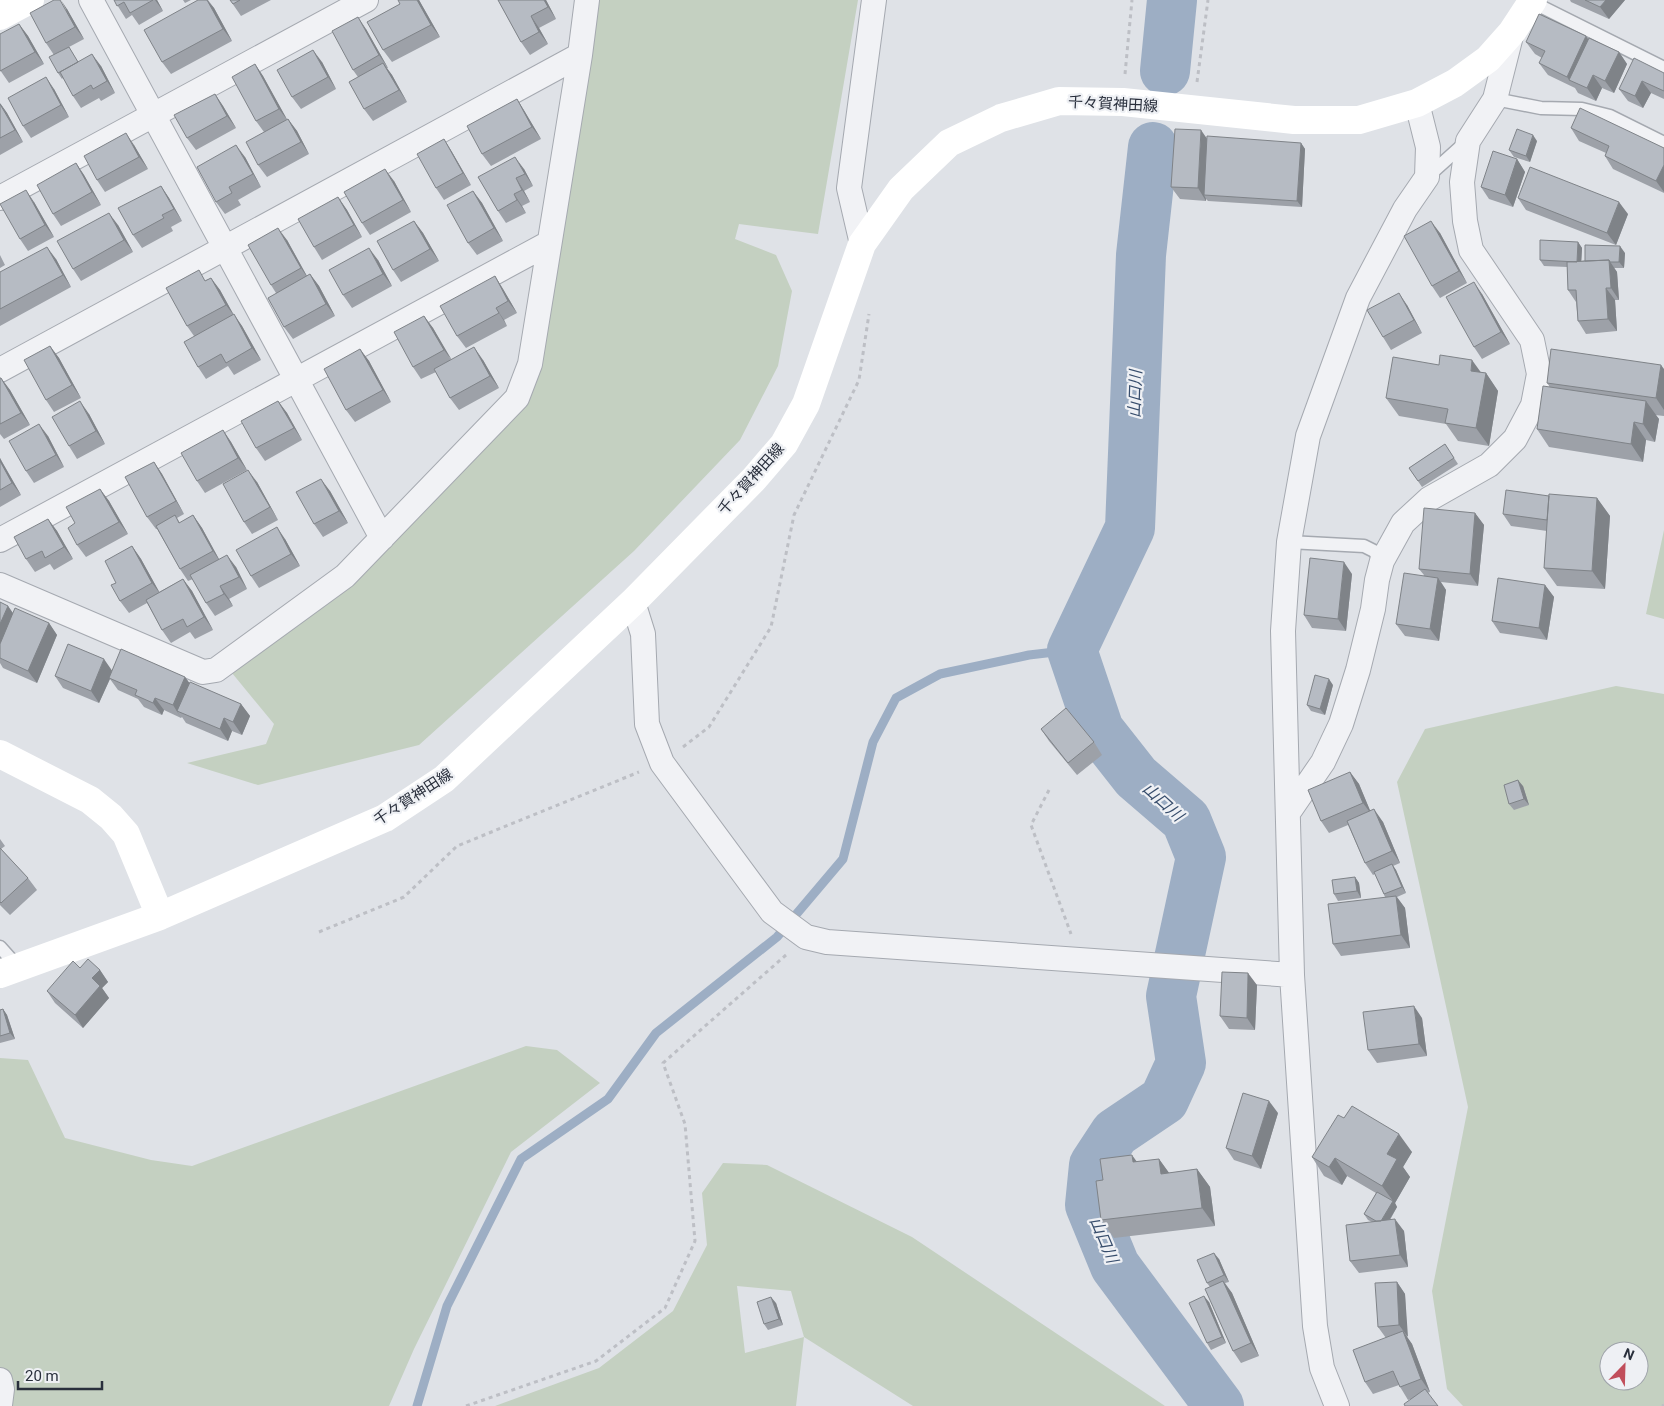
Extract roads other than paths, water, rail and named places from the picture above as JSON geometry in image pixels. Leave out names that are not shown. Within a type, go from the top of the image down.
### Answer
[{"type":"main road","points":[[0,16],[30,0]]},
{"type":"main road","name":"千々賀神田線","points":[[6,962],[160,916],[386,818],[444,780],[633,602],[754,479],[784,444],[806,404],[862,244],[901,189],[949,143],[1002,118],[1059,101],[1123,102],[1294,120],[1359,120],[1418,103],[1455,83],[1488,58],[1512,32],[1533,1]]},
{"type":"main road","points":[[0,754],[90,800],[111,817],[126,834],[160,916]]},
{"type":"street","points":[[91,0],[382,538]]},
{"type":"street","points":[[0,198],[366,0]]},
{"type":"street","points":[[0,585],[203,672],[216,670],[345,576],[517,398],[530,364],[580,55],[587,0]]},
{"type":"street","points":[[862,244],[849,188],[874,0]]},
{"type":"street","points":[[1288,813],[1323,762],[1341,724],[1358,670],[1373,609],[1382,561],[1403,523],[1429,499],[1489,465],[1515,439],[1533,405],[1539,374],[1532,340],[1471,250],[1465,221],[1462,182],[1468,141],[1495,99],[1512,32]]},
{"type":"street","points":[[0,370],[580,55]]},
{"type":"street","points":[[1337,1406],[1322,1368],[1315,1326],[1292,975],[1283,631],[1290,542],[1308,436],[1358,298],[1405,209],[1427,177],[1428,147],[1418,103]]},
{"type":"street","points":[[0,540],[550,243]]},
{"type":"street","points":[[633,602],[643,634],[647,724],[662,763],[772,912],[806,937],[827,942],[1292,975]]},
{"type":"street","points":[[0,1380],[2,1389],[0,1404]]},
{"type":"lane","points":[[1533,1],[1664,68]]},
{"type":"lane","points":[[1495,99],[1541,108],[1582,109],[1610,116],[1664,142]]},
{"type":"lane","points":[[1427,177],[1468,141]]},
{"type":"lane","points":[[1290,542],[1364,546],[1374,551],[1382,561]]},
{"type":"waterway","name":"山口川","points":[[1165,71],[1172,0]]},
{"type":"waterway","name":"山口川","points":[[1153,147],[1141,255],[1130,528],[1072,650],[1099,730],[1136,777],[1186,820],[1201,857],[1171,996],[1181,1063],[1164,1100],[1115,1133],[1094,1165],[1090,1205],[1115,1266],[1219,1406]]},
{"type":"waterway","points":[[417,1406],[447,1306],[521,1159],[608,1099],[656,1033],[777,937],[843,859],[873,742],[896,698],[940,674],[1029,655],[1072,650]]}]
